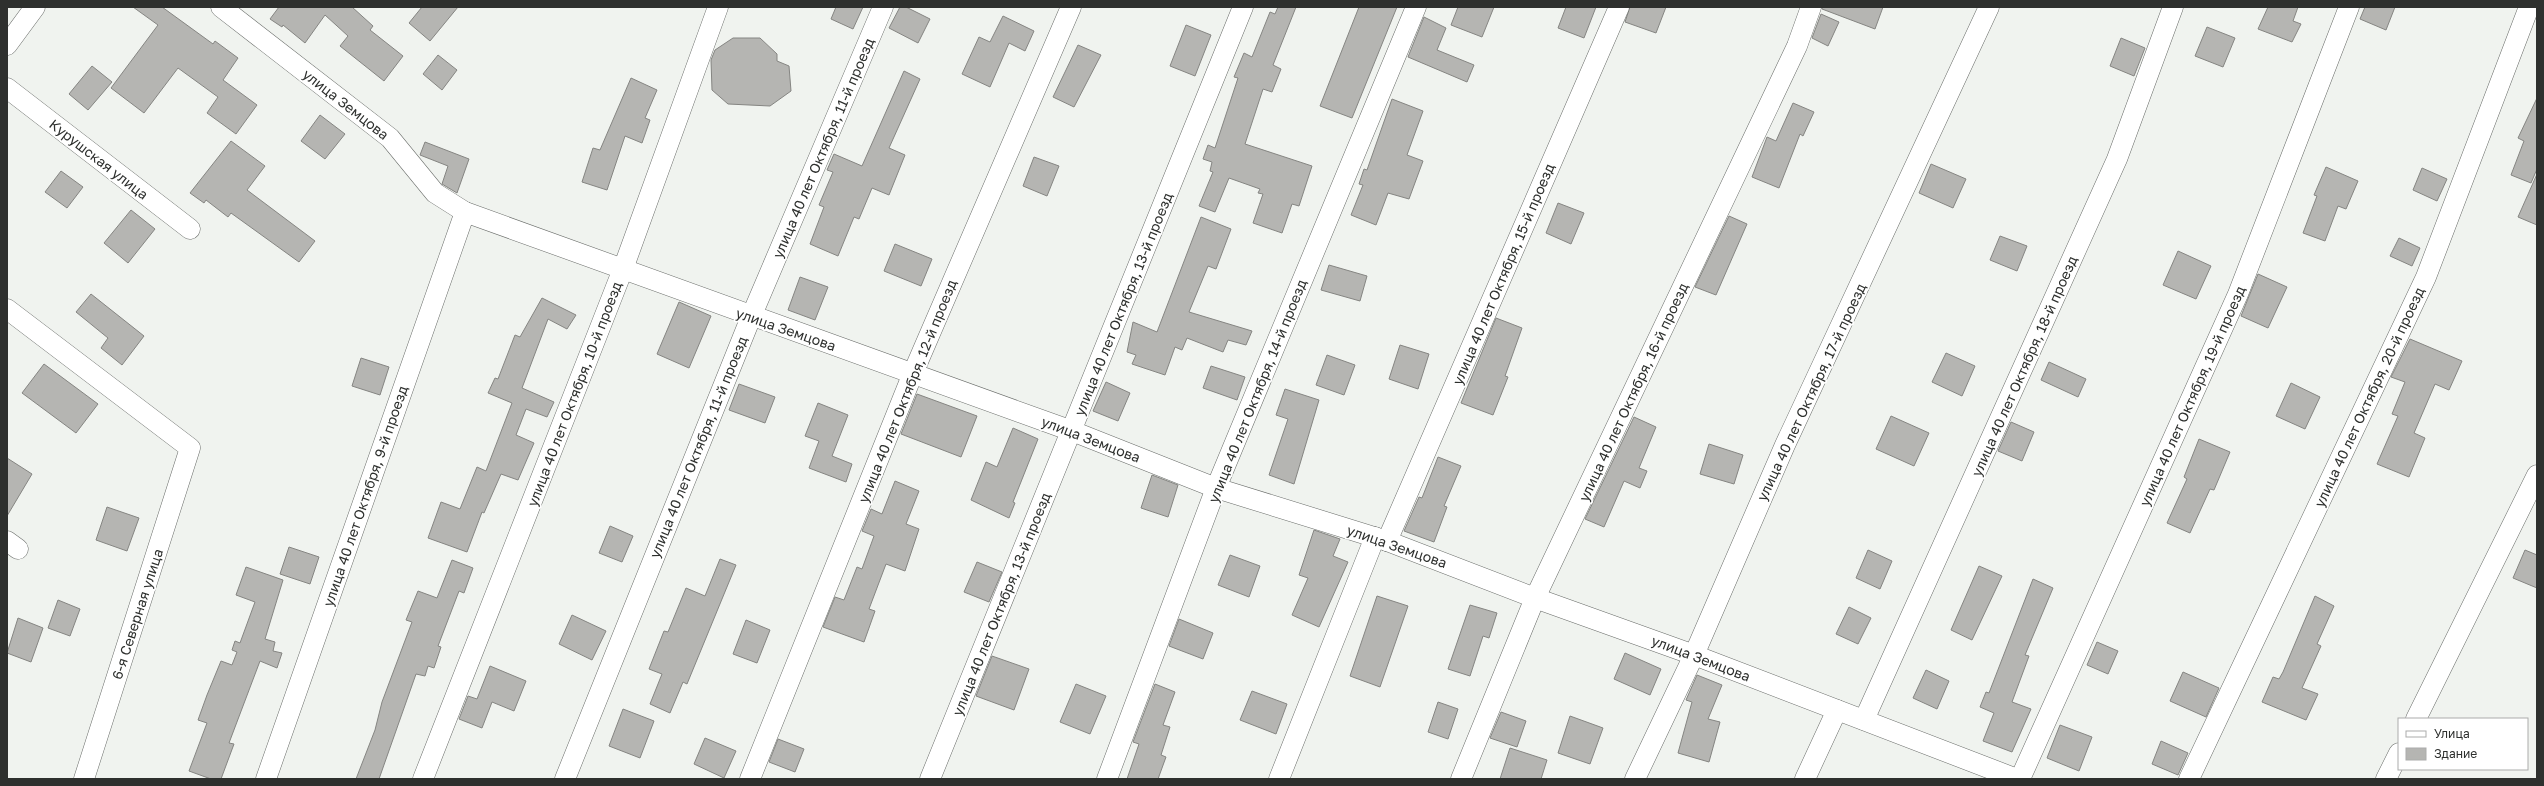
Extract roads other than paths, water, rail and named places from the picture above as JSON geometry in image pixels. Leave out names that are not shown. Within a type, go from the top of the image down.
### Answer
[{"type":"street","points":[[7,45],[35,7]]},
{"type":"street","name":"улица Земцова","points":[[221,7],[390,138],[435,193],[464,212],[1072,431],[1216,488],[1381,539],[1535,598],[1694,655],[1864,720],[1981,772],[2017,779]]},
{"type":"street","name":"улица 40 лет Октября, 10-й проезд","points":[[422,779],[623,269],[718,7]]},
{"type":"street","name":"улица 40 лет Октября, 11-й проезд","points":[[565,779],[751,316],[883,7]]},
{"type":"street","name":"улица 40 лет Октября, 12-й проезд","points":[[750,779],[913,373],[1071,7]]},
{"type":"street","name":"улица 40 лет Октября, 13-й проезд","points":[[930,779],[1243,7]]},
{"type":"street","name":"улица 40 лет Октября, 14-й проезд","points":[[1107,779],[1216,488],[1416,7]]},
{"type":"street","name":"улица 40 лет Октября, 15-й проезд","points":[[1279,779],[1381,539],[1619,7]]},
{"type":"street","name":"улица 40 лет Октября, 16-й проезд","points":[[1461,779],[1535,598],[1797,46],[1811,7]]},
{"type":"street","name":"улица 40 лет Октября, 17-й проезд","points":[[1635,779],[1694,655],[1785,445],[1989,7]]},
{"type":"street","name":"улица 40 лет Октября, 18-й проезд","points":[[1864,720],[2117,159],[2173,7]]},
{"type":"street","name":"улица 40 лет Октября, 19-й проезд","points":[[2020,779],[2238,294],[2349,7]]},
{"type":"street","name":"улица 40 лет Октября, 20-й проезд","points":[[2189,779],[2426,277],[2529,7]]},
{"type":"street","name":"Курушская улица","points":[[7,88],[190,229]]},
{"type":"street","name":"улица 40 лет Октября, 9-й проезд","points":[[266,779],[464,212]]},
{"type":"street","name":"6-я Северная улица","points":[[7,309],[190,448],[84,779]]},
{"type":"street","points":[[2416,718],[2537,475]]},
{"type":"street","points":[[1805,779],[1836,710]]},
{"type":"street","points":[[2386,779],[2398,755]]}]
